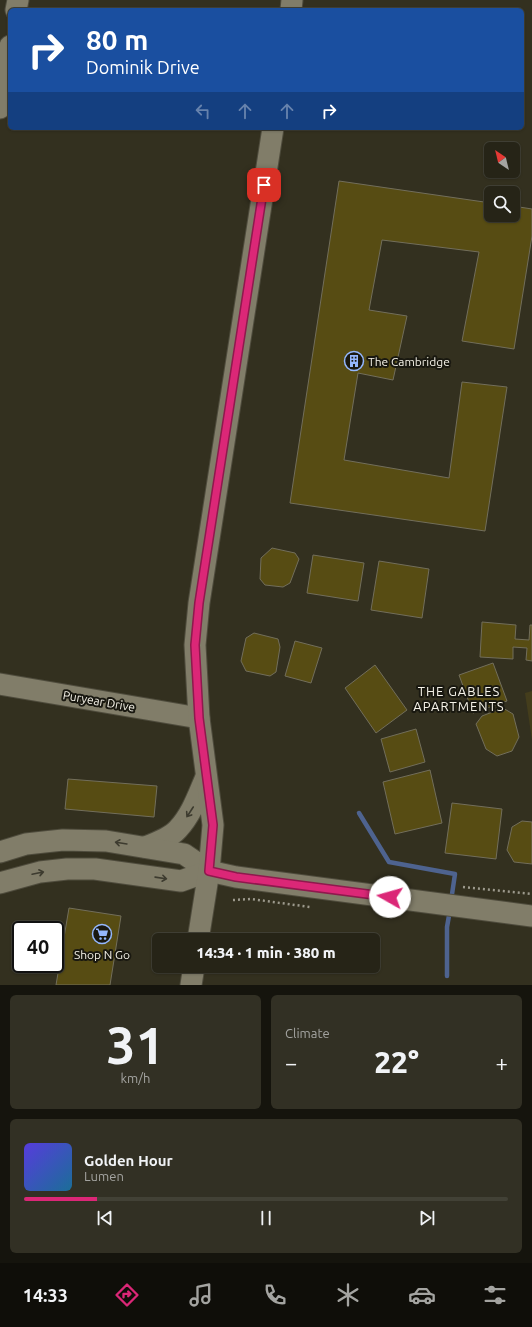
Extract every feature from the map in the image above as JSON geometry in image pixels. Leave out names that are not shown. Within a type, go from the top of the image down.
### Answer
[{"type":"street","points":[[0,108],[8,58]]},
{"type":"street","points":[[199,933],[209,871],[213,825],[199,718],[195,645],[199,603],[273,130]]},
{"type":"street","name":"Puryear Drive","points":[[0,684],[199,718]]},
{"type":"street","points":[[145,848],[160,841],[177,830],[193,808],[206,776]]},
{"type":"street","points":[[0,852],[26,844],[63,840],[106,841],[184,854],[209,871],[236,877],[421,901],[474,898],[532,916]]},
{"type":"street","points":[[0,882],[40,872],[67,869],[95,869],[181,881],[209,871]]},
{"type":"street","points":[[191,985],[193,973]]},
{"type":"path","points":[[474,898],[532,894]]},
{"type":"path","points":[[233,900],[251,900],[313,907]]},
{"type":"shaded area","points":[[532,691],[532,740],[525,693]]},
{"type":"building","name":"The Cambridge","points":[[339,181],[484,202],[484,222],[520,222],[520,207],[532,209],[532,236],[514,349],[462,341],[479,252],[382,240],[369,310],[407,316],[393,380],[358,373],[344,460],[449,478],[462,382],[507,387],[485,531],[290,503]]},
{"type":"building","points":[[272,548],[295,553],[299,559],[290,583],[283,587],[265,585],[260,579],[261,558]]},
{"type":"building","points":[[313,555],[364,563],[358,601],[307,593]]},
{"type":"building","points":[[379,561],[429,569],[422,618],[371,610]]},
{"type":"building","points":[[482,622],[516,625],[515,639],[529,640],[530,625],[532,625],[532,661],[526,660],[527,648],[513,647],[513,659],[480,657]]},
{"type":"building","points":[[254,633],[278,639],[280,647],[276,672],[270,676],[246,671],[241,661],[246,638]]},
{"type":"building","points":[[295,641],[322,648],[311,683],[285,676]]},
{"type":"building","points":[[493,663],[507,701],[473,713],[459,675]]},
{"type":"building","points":[[375,665],[407,710],[376,733],[345,688]]},
{"type":"building","points":[[503,708],[513,714],[519,737],[512,751],[497,756],[486,749],[476,724],[482,716]]},
{"type":"building","points":[[416,729],[425,762],[390,772],[381,739]]},
{"type":"building","points":[[430,770],[442,823],[395,834],[383,782]]},
{"type":"building","points":[[68,779],[157,786],[154,817],[65,809]]},
{"type":"building","points":[[452,803],[502,809],[496,859],[445,853]]},
{"type":"building","points":[[522,821],[532,822],[532,864],[514,862],[507,850],[512,827]]},
{"type":"building","points":[[69,908],[121,916],[110,985],[56,985],[58,973],[64,973],[64,938]]},
{"type":"waterway","points":[[359,813],[389,862],[455,874],[451,901]]},
{"type":"waterway","points":[[447,976],[447,927],[450,910]]},
{"type":"place","name":"The Cambridge","points":[[354,361]]},
{"type":"place","name":"Shop N Go","points":[[102,934]]},
{"type":"district","name":"THE GABLES APARTMENTS","points":[[459,698]]},
{"type":"route","points":[[264,185],[199,603],[195,645],[199,718],[213,825],[209,871],[236,877],[390,897]]}]
